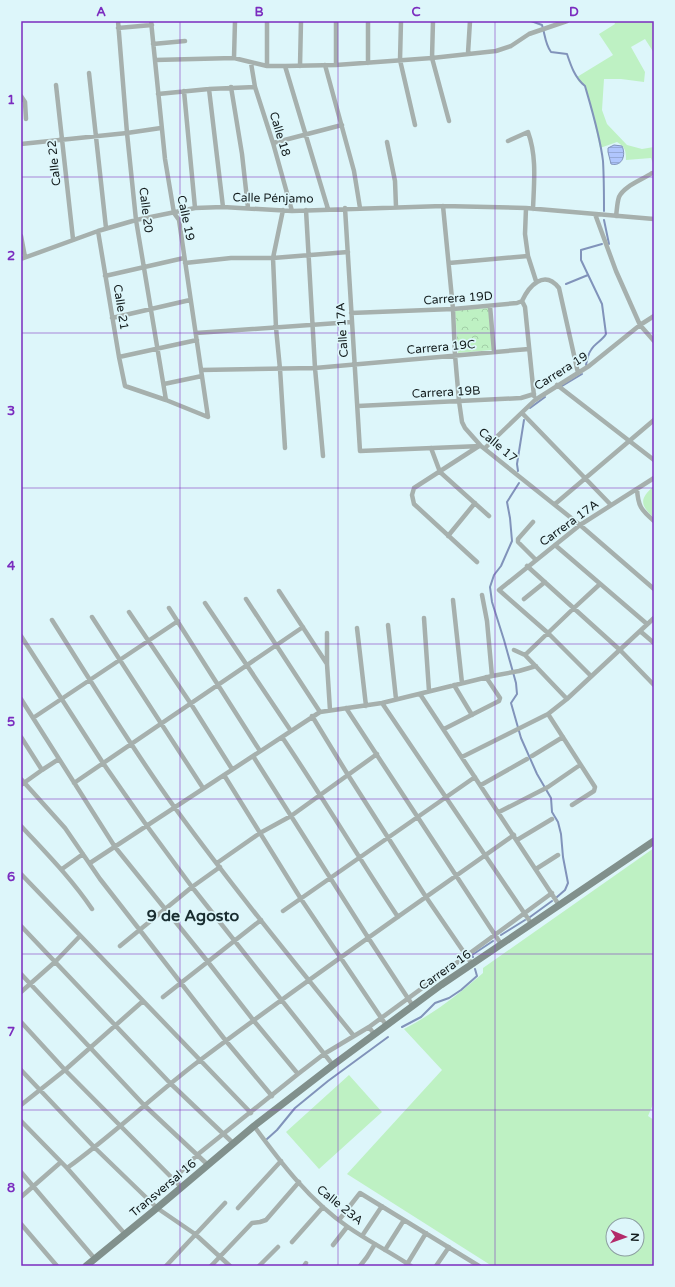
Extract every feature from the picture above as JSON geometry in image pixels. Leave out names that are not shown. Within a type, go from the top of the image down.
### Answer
[{"type":"main road","name":"Carrera 16","points":[[254,1126],[386,1025],[501,944],[654,841]]},
{"type":"main road","name":"Transversal 16","points":[[86,1266],[254,1126]]},
{"type":"street","name":"Calle 20","points":[[118,21],[136,220],[166,400]]},
{"type":"street","points":[[234,58],[235,21]]},
{"type":"street","points":[[267,21],[267,66]]},
{"type":"street","points":[[300,66],[301,21]]},
{"type":"street","points":[[336,21],[336,65]]},
{"type":"street","points":[[368,21],[368,63]]},
{"type":"street","points":[[401,21],[400,60],[415,125]]},
{"type":"street","points":[[434,21],[432,58],[448,121]]},
{"type":"street","points":[[468,53],[470,21]]},
{"type":"street","points":[[154,60],[234,58],[267,66],[300,66],[432,58],[496,51],[511,46],[529,34],[567,21]]},
{"type":"street","points":[[118,28],[152,23]]},
{"type":"street","name":"Calle 19","points":[[152,23],[154,60],[165,159],[174,212],[179,220],[208,417],[166,400]]},
{"type":"street","points":[[153,44],[185,41]]},
{"type":"street","name":"Calle 18","points":[[251,63],[255,87],[292,210]]},
{"type":"street","points":[[325,65],[354,171],[360,208]]},
{"type":"street","points":[[284,66],[328,209]]},
{"type":"street","points":[[89,73],[106,228]]},
{"type":"street","name":"Calle 22","points":[[56,85],[73,239]]},
{"type":"street","points":[[158,94],[231,87],[255,87]]},
{"type":"street","points":[[231,87],[242,154],[248,208]]},
{"type":"street","points":[[209,89],[223,207]]},
{"type":"street","points":[[184,91],[195,208]]},
{"type":"street","points":[[21,96],[25,102],[26,119]]},
{"type":"street","points":[[273,143],[342,125]]},
{"type":"street","points":[[21,144],[161,128]]},
{"type":"street","points":[[508,141],[528,132],[535,159],[533,209]]},
{"type":"street","points":[[387,142],[395,181],[396,207]]},
{"type":"street","points":[[616,216],[621,194],[652,173]]},
{"type":"street","name":"Calle Pénjamo","points":[[23,258],[106,228],[136,220],[195,208],[223,207],[306,210],[443,206],[526,208],[654,219]]},
{"type":"street","name":"Calle 17","points":[[443,206],[453,309],[459,401],[462,422],[465,428],[483,447],[555,504],[654,589]]},
{"type":"street","name":"Calle 17A","points":[[345,208],[360,451],[431,448]]},
{"type":"street","points":[[526,208],[525,234],[528,256],[536,281]]},
{"type":"street","points":[[284,210],[273,258],[276,328],[285,448]]},
{"type":"street","points":[[306,210],[315,368],[323,456]]},
{"type":"street","points":[[595,214],[616,271],[640,325],[654,341]]},
{"type":"street","name":"Calle 21","points":[[98,231],[125,386],[166,400]]},
{"type":"street","points":[[21,236],[23,258]]},
{"type":"street","points":[[185,263],[232,258],[273,258],[348,252]]},
{"type":"street","points":[[449,263],[528,256]]},
{"type":"street","points":[[105,276],[184,258]]},
{"type":"street","points":[[535,400],[525,307],[522,301],[529,288],[536,281],[546,280],[555,283],[559,288],[578,373]]},
{"type":"street","points":[[112,318],[190,300]]},
{"type":"street","name":"Carrera 19D","points":[[351,313],[453,309],[517,303],[522,301]]},
{"type":"street","points":[[490,306],[494,352]]},
{"type":"street","name":"Carrera 19","points":[[448,536],[414,504],[412,496],[414,488],[483,447],[535,400],[589,366],[640,325],[654,316]]},
{"type":"street","points":[[196,333],[352,322]]},
{"type":"street","points":[[119,357],[197,340]]},
{"type":"street","name":"Carrera 19C","points":[[201,370],[315,368],[455,355],[529,350]]},
{"type":"street","points":[[164,384],[202,376]]},
{"type":"street","points":[[557,386],[654,460]]},
{"type":"street","name":"Carrera 19B","points":[[358,406],[521,398],[534,394]]},
{"type":"street","points":[[522,413],[584,479],[611,505]]},
{"type":"street","points":[[555,504],[654,420]]},
{"type":"street","points":[[483,447],[431,448],[440,472],[490,516]]},
{"type":"street","name":"Carrera 17A","points":[[548,633],[499,590],[580,525],[654,478]]},
{"type":"street","points":[[637,489],[638,501],[643,512],[654,521]]},
{"type":"street","points":[[475,503],[448,536],[477,562]]},
{"type":"street","points":[[533,522],[518,539],[518,542],[536,560]]},
{"type":"street","points":[[555,545],[648,624]]},
{"type":"street","points":[[527,566],[620,650],[654,685]]},
{"type":"street","points":[[524,599],[545,582]]},
{"type":"street","points":[[525,655],[600,584]]},
{"type":"street","points":[[279,591],[327,664]]},
{"type":"street","points":[[482,595],[487,621],[492,676]]},
{"type":"street","points":[[246,599],[320,712]]},
{"type":"street","points":[[453,600],[462,683]]},
{"type":"street","points":[[205,603],[291,731]]},
{"type":"street","points":[[169,608],[260,751]]},
{"type":"street","points":[[129,612],[191,704],[232,769]]},
{"type":"street","points":[[92,617],[203,788]]},
{"type":"street","points":[[424,618],[430,691]]},
{"type":"street","points":[[462,757],[523,728],[548,714],[567,699],[654,618]]},
{"type":"street","points":[[52,620],[132,744],[175,807],[218,865],[354,1036]]},
{"type":"street","points":[[33,718],[178,621]]},
{"type":"street","points":[[388,625],[396,699]]},
{"type":"street","points":[[74,783],[303,627]]},
{"type":"street","points":[[357,628],[366,706]]},
{"type":"street","points":[[640,631],[654,643]]},
{"type":"street","points":[[327,633],[327,664],[330,710]]},
{"type":"street","points":[[548,633],[591,676]]},
{"type":"street","points":[[21,636],[103,763],[146,826],[192,887],[333,1065]]},
{"type":"street","points":[[514,650],[525,655],[567,699]]},
{"type":"street","points":[[90,863],[320,712],[382,703],[536,666]]},
{"type":"street","points":[[444,729],[500,701],[500,698],[486,677]]},
{"type":"street","points":[[454,685],[472,715]]},
{"type":"street","points":[[420,694],[559,905]]},
{"type":"street","points":[[21,699],[115,847],[298,1074]]},
{"type":"street","points":[[382,703],[531,924]]},
{"type":"street","points":[[346,708],[501,944]]},
{"type":"street","points":[[548,714],[595,786],[595,789],[572,805]]},
{"type":"street","points":[[312,716],[426,897],[472,964]]},
{"type":"street","points":[[21,737],[42,770]]},
{"type":"street","points":[[282,737],[398,917]]},
{"type":"street","points":[[532,756],[563,737]]},
{"type":"street","points":[[120,946],[218,865],[260,833],[291,816],[376,754]]},
{"type":"street","points":[[253,756],[368,938],[413,1006]]},
{"type":"street","points":[[23,784],[59,759]]},
{"type":"street","points":[[481,785],[527,759]]},
{"type":"street","points":[[499,812],[548,787],[580,765]]},
{"type":"street","points":[[224,775],[301,899],[386,1025]]},
{"type":"street","points":[[283,911],[475,777]]},
{"type":"street","points":[[21,779],[23,784],[65,828],[139,929],[226,1041],[272,1096]]},
{"type":"street","points":[[517,840],[552,819]]},
{"type":"street","points":[[21,826],[62,869],[92,909]]},
{"type":"street","points":[[67,1168],[94,1148],[170,1083],[200,1060],[368,938],[514,836]]},
{"type":"street","points":[[62,869],[83,854]]},
{"type":"street","points":[[536,869],[558,855]]},
{"type":"street","points":[[22,878],[144,1001],[251,1113]]},
{"type":"street","points":[[174,1179],[197,1155],[324,1054],[369,1027],[465,955],[552,893]]},
{"type":"street","points":[[163,997],[261,920]]},
{"type":"street","points":[[21,926],[56,961],[170,1083],[234,1144]]},
{"type":"street","points":[[21,992],[56,961],[80,936]]},
{"type":"street","points":[[21,974],[144,1105],[208,1165]]},
{"type":"street","points":[[433,980],[438,988]]},
{"type":"street","points":[[21,1105],[65,1070],[144,1001]]},
{"type":"street","points":[[21,1022],[65,1070],[181,1187]]},
{"type":"street","points":[[369,1027],[374,1034]]},
{"type":"street","points":[[21,1070],[94,1148],[157,1208],[195,1234],[230,1266]]},
{"type":"street","points":[[21,1121],[67,1168],[124,1234]]},
{"type":"street","name":"Calle 23A","points":[[254,1126],[315,1201],[348,1227],[408,1265]]},
{"type":"street","points":[[238,1208],[281,1161]]},
{"type":"street","points":[[21,1197],[61,1162]]},
{"type":"street","points":[[21,1172],[95,1259]]},
{"type":"street","points":[[211,1266],[252,1223],[266,1220],[299,1182]]},
{"type":"street","points":[[339,1220],[360,1193],[480,1266]]},
{"type":"street","points":[[166,1266],[225,1203]]},
{"type":"street","points":[[362,1236],[382,1206]]},
{"type":"street","points":[[292,1242],[323,1207]]},
{"type":"street","points":[[385,1250],[404,1220]]},
{"type":"street","points":[[21,1224],[57,1266]]},
{"type":"street","points":[[333,1245],[348,1227]]},
{"type":"street","points":[[408,1265],[426,1233]]},
{"type":"street","points":[[360,1266],[375,1244]]},
{"type":"street","points":[[259,1266],[278,1247]]},
{"type":"street","points":[[436,1266],[449,1247]]},
{"type":"street","points":[[467,1266],[470,1260]]},
{"type":"green space","points":[[614,21],[654,21],[654,53],[645,39],[631,47],[645,72],[644,82],[621,79],[604,79],[602,110],[607,124],[627,145],[642,149],[654,147],[654,166],[651,158],[626,160],[624,149],[617,142],[600,148],[585,86],[579,82],[577,77],[613,55],[599,34],[615,24]]},
{"type":"green space","points":[[489,308],[492,350],[458,353],[455,310]]},
{"type":"green space","points":[[654,486],[654,518],[646,509],[643,502],[646,495]]},
{"type":"green space","points":[[654,848],[654,1102],[648,1116],[654,1120],[654,1266],[492,1266],[347,1174],[442,1070],[404,1029],[425,1017],[455,996],[483,973],[483,968]]},
{"type":"green space","points":[[349,1075],[382,1112],[319,1169],[286,1132]]},
{"type":"water","points":[[614,145],[622,146],[624,153],[621,162],[618,164],[611,164],[608,152],[608,148]]},
{"type":"waterway","points":[[531,21],[542,25],[546,42],[551,52],[567,54],[576,76],[585,86],[596,123],[602,152],[604,174],[604,211]]},
{"type":"waterway","points":[[604,220],[609,244]]},
{"type":"waterway","points":[[586,365],[590,352],[606,334],[602,304],[581,260],[581,250],[602,244]]},
{"type":"waterway","points":[[566,284],[588,275]]},
{"type":"waterway","points":[[562,386],[582,374]]},
{"type":"waterway","points":[[530,408],[545,397]]},
{"type":"waterway","points":[[518,471],[517,464],[524,420]]},
{"type":"waterway","points":[[519,483],[507,502],[512,541],[501,566],[494,575],[490,587],[492,602],[516,683],[517,694],[511,703],[521,738],[537,774],[551,798],[552,812],[558,822],[561,834],[563,857],[568,883],[565,890],[557,897]]},
{"type":"waterway","points":[[530,917],[552,901]]},
{"type":"waterway","points":[[501,935],[525,920]]},
{"type":"waterway","points":[[473,957],[472,955],[493,941]]},
{"type":"waterway","points":[[402,1027],[421,1017],[435,1003],[449,998],[461,990],[477,976],[475,969]]},
{"type":"waterway","points":[[267,1139],[277,1130],[295,1108],[328,1081],[388,1037]]},
{"type":"district","name":"9 de Agosto","points":[[193,916]]}]
